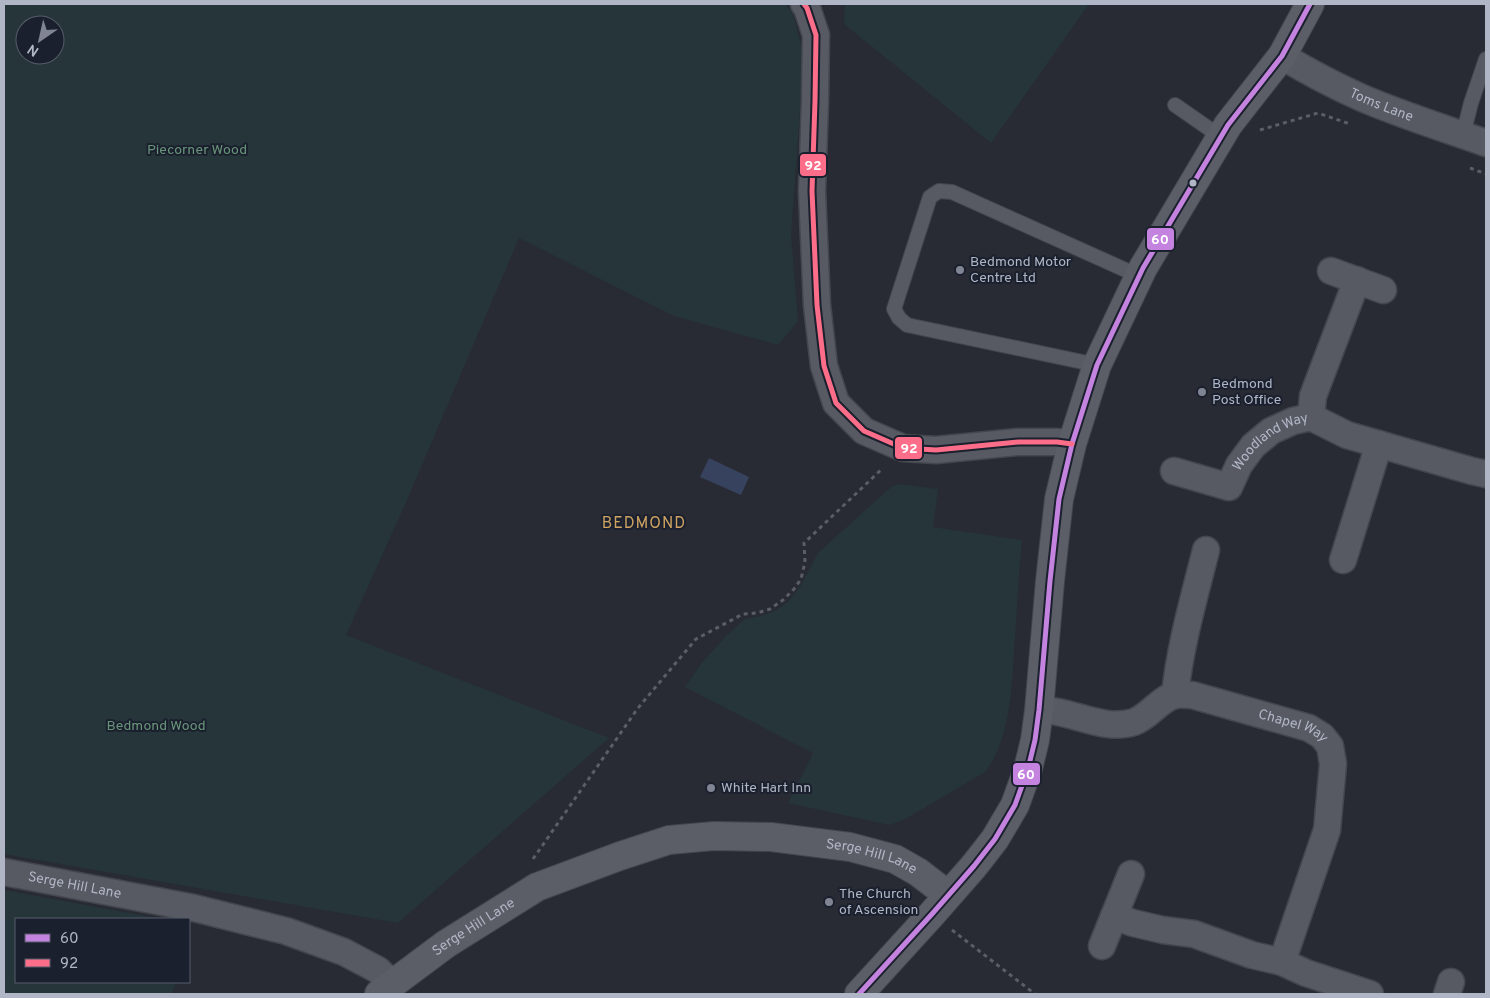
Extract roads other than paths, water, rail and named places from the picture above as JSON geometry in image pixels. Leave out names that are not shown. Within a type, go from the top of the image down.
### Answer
[{"type":"street","points":[[804,4],[816,35],[812,192],[817,305],[824,366],[836,403],[864,431],[903,448],[936,450],[1018,442],[1072,444]]},
{"type":"street","points":[[859,994],[940,905],[995,839],[1015,805],[1028,769],[1035,740],[1059,499],[1072,444],[1098,365],[1139,276],[1228,126],[1282,56],[1310,4]]},
{"type":"street","name":"Toms Lane","points":[[1282,56],[1314,75],[1361,97],[1475,139]]},
{"type":"street","points":[[1331,271],[1383,290]]},
{"type":"street","points":[[1311,417],[1313,396],[1357,280]]},
{"type":"street","name":"Woodland Way","points":[[1174,471],[1229,488],[1240,465],[1253,446],[1271,431],[1293,421],[1311,417],[1347,434],[1486,474]]},
{"type":"street","points":[[1343,560],[1379,444]]},
{"type":"street","points":[[1039,710],[1116,725],[1135,721],[1146,715],[1163,701],[1175,695],[1183,642],[1206,550]]},
{"type":"street","name":"Chapel Way","points":[[1175,695],[1192,695],[1309,728],[1322,736],[1330,746],[1333,764],[1327,830],[1282,962]]},
{"type":"street","name":"Serge Hill Lane","points":[[4,872],[194,908],[286,931],[344,952],[378,970],[386,989],[446,944],[537,887],[668,840],[714,836],[771,837],[850,847],[894,860],[918,872],[940,905]]},
{"type":"street","points":[[1102,946],[1131,874]]},
{"type":"street","points":[[1114,916],[1163,930],[1194,934],[1252,955],[1282,962],[1306,973],[1370,994]]},
{"type":"lane","points":[[1475,139],[1471,103],[1486,60]]},
{"type":"lane","points":[[1175,105],[1228,126]]},
{"type":"lane","points":[[1098,365],[907,325],[899,318],[894,310],[930,197],[939,192],[952,192],[1139,276]]},
{"type":"water","points":[[709,458],[749,477],[741,495],[700,477]]},
{"type":"place","name":"Bedmond Motor Centre Ltd","points":[[960,270]]},
{"type":"place","name":"Bedmond Post Office","points":[[1202,392]]},
{"type":"place","name":"White Hart Inn","points":[[711,788]]},
{"type":"place","name":"The Church of Ascension","points":[[829,902]]},
{"type":"district","name":"BEDMOND","points":[[644,524]]},
{"type":"park label","name":"Piecorner Wood","points":[[197,150]]},
{"type":"park label","name":"Bedmond Wood","points":[[156,726]]}]
